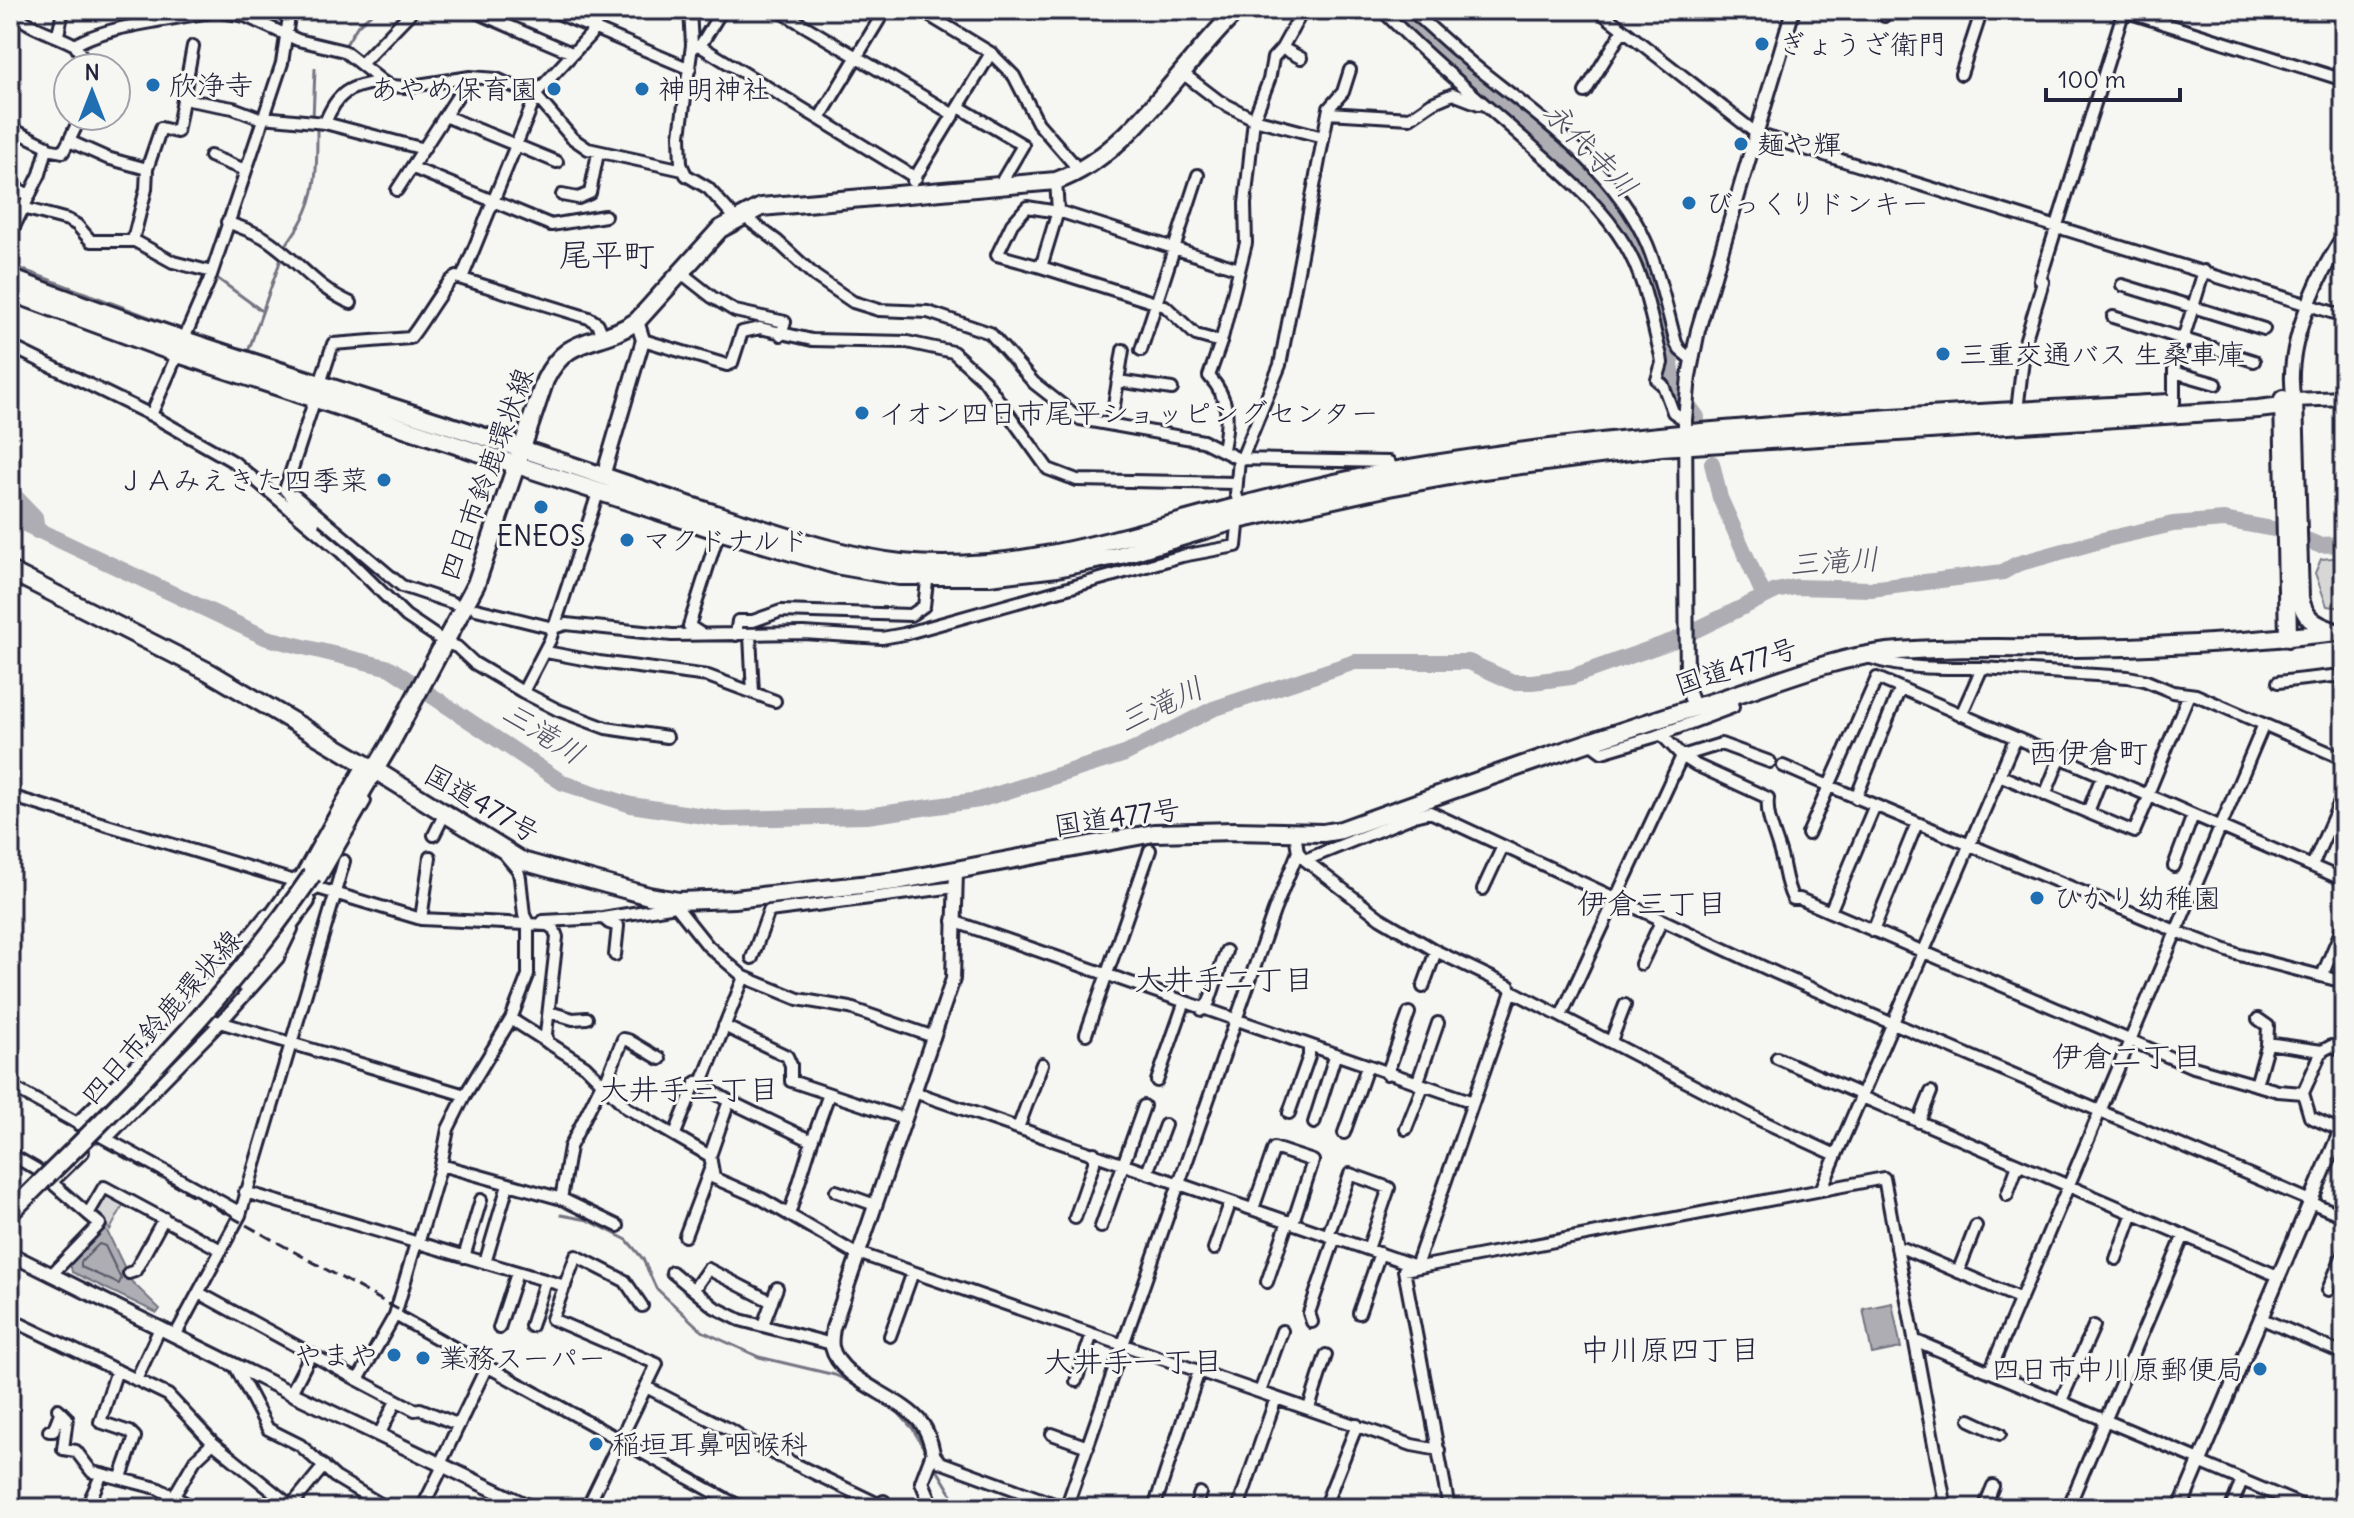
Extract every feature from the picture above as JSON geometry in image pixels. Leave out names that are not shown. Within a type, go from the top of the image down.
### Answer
[{"type":"main road","name":"四日市鈴鹿環状線","points":[[10,1213],[46,1182],[148,1076],[234,980],[308,886],[389,746],[476,584],[545,380],[564,352],[625,329],[637,321],[720,229],[739,217],[770,205],[1056,181],[1078,173],[1109,153],[1238,10]]},
{"type":"main road","points":[[10,278],[180,348]]},
{"type":"main road","points":[[10,292],[601,483],[821,547],[928,570],[989,576],[1057,568],[1121,555],[1239,513],[1394,471],[1584,443],[2017,411],[2288,398]]},
{"type":"main road","points":[[1239,513],[1685,435],[2120,417],[2288,398]]},
{"type":"main road","name":"国道477号","points":[[2288,398],[2288,632]]},
{"type":"main road","points":[[2017,411],[2028,418],[2068,415],[2120,417]]},
{"type":"main road","name":"国道477号","points":[[2289,437],[2300,598],[2304,615],[2334,631]]},
{"type":"main road","points":[[601,483],[719,531],[836,565],[899,576],[928,570]]},
{"type":"main road","name":"国道477号","points":[[10,571],[209,672],[522,861],[677,904],[956,879],[1154,833],[1341,830],[1587,741],[1783,677],[1888,652],[2192,645],[2288,632],[2334,631]]},
{"type":"main road","points":[[148,1076],[199,1035],[280,906],[308,886]]},
{"type":"main road","points":[[237,978],[308,886]]},
{"type":"street","points":[[12,10],[36,28],[75,45],[79,52]]},
{"type":"street","points":[[58,35],[63,10]]},
{"type":"street","points":[[151,415],[212,272],[282,63],[290,10]]},
{"type":"street","points":[[361,64],[413,10]]},
{"type":"street","points":[[471,10],[572,53]]},
{"type":"street","points":[[550,10],[690,69]]},
{"type":"street","points":[[462,278],[538,91],[594,29],[602,10]]},
{"type":"street","points":[[690,10],[696,46],[916,178]]},
{"type":"street","points":[[722,10],[696,46],[690,69],[680,135],[683,170],[739,217],[777,241],[815,276],[853,302],[879,310],[928,312],[981,328],[996,338],[1034,383],[1074,416],[1203,441],[1240,459],[1389,462],[1394,471]]},
{"type":"street","points":[[778,10],[857,57],[1023,145],[999,186]]},
{"type":"street","points":[[819,119],[885,10]]},
{"type":"street","points":[[920,10],[991,53],[1014,76],[1038,123],[1078,173]]},
{"type":"street","points":[[1223,449],[1226,405],[1219,385],[1209,376],[1221,342],[1246,243],[1246,182],[1254,119],[1269,80],[1273,58],[1303,10]]},
{"type":"street","points":[[1382,10],[1412,41],[1583,193],[1614,228],[1640,280],[1661,356],[1657,380],[1663,385],[1685,435]]},
{"type":"street","points":[[1411,10],[1531,108],[1572,145],[1615,193],[1647,244],[1676,343],[1692,360]]},
{"type":"street","points":[[1598,10],[1757,134],[2344,316]]},
{"type":"street","points":[[1694,707],[1687,687],[1685,435],[1688,387],[1698,330],[1793,10]]},
{"type":"street","points":[[1961,74],[1982,10]]},
{"type":"street","points":[[2017,411],[2025,342],[2043,282],[2040,280],[2123,10],[2344,80]]},
{"type":"street","points":[[75,45],[121,28],[216,11],[241,13],[286,35],[344,51],[383,82]]},
{"type":"street","points":[[1585,92],[1623,30]]},
{"type":"street","points":[[135,241],[147,169],[161,128],[177,132],[193,46]]},
{"type":"street","points":[[1282,48],[1301,58]]},
{"type":"street","points":[[906,193],[991,53]]},
{"type":"street","points":[[476,609],[553,628],[566,624],[632,632],[702,635],[803,633],[882,638],[922,630],[1182,556],[1236,546],[1239,513],[1236,483],[1240,459],[1280,365],[1329,108],[1343,92],[1350,70]]},
{"type":"street","points":[[1181,72],[1219,101],[1254,119],[1323,137]]},
{"type":"street","points":[[325,123],[332,105],[346,91],[368,83],[383,82],[405,87],[470,77],[497,79],[537,97],[572,138],[588,149],[683,170]]},
{"type":"street","points":[[397,190],[470,77]]},
{"type":"street","points":[[1328,113],[1410,118],[1443,96],[1453,94],[1488,108]]},
{"type":"street","points":[[183,99],[225,106],[263,118],[325,123],[424,149]]},
{"type":"street","points":[[445,116],[557,162]]},
{"type":"street","points":[[10,128],[47,149],[63,152],[73,132]]},
{"type":"street","points":[[69,141],[107,158],[147,169]]},
{"type":"street","points":[[10,235],[40,174],[47,149]]},
{"type":"street","points":[[562,195],[578,198],[590,193],[598,153]]},
{"type":"street","points":[[210,156],[245,170]]},
{"type":"street","points":[[413,168],[551,225],[605,216]]},
{"type":"street","points":[[1141,350],[1198,175]]},
{"type":"street","points":[[1041,267],[1058,212],[1056,181]]},
{"type":"street","points":[[10,185],[29,195]]},
{"type":"street","points":[[1221,342],[1196,335],[1165,306],[997,255],[1012,224],[1027,207],[1058,212],[1239,269]]},
{"type":"street","points":[[23,208],[68,220],[91,241],[135,241],[173,262],[212,272]]},
{"type":"street","points":[[227,222],[262,237],[283,252],[315,283],[351,303]]},
{"type":"street","points":[[2344,235],[2326,263],[2309,304],[2299,337],[2288,398],[2344,398]]},
{"type":"street","points":[[679,271],[735,311],[787,322],[781,335]]},
{"type":"street","points":[[2174,403],[2174,372],[2204,271]]},
{"type":"street","points":[[603,336],[598,324],[589,318],[462,278],[449,279],[427,316],[406,340],[333,344],[286,487],[292,501],[328,541],[442,649],[457,647],[474,663],[523,692],[598,725],[667,737]]},
{"type":"street","points":[[2122,285],[2264,329]]},
{"type":"street","points":[[2113,317],[2254,361]]},
{"type":"street","points":[[523,692],[546,652],[601,483],[643,340],[637,321]]},
{"type":"street","points":[[643,340],[727,365],[732,363],[742,332],[760,328],[812,340],[907,342],[953,352],[984,380],[1048,469],[1077,480],[1236,483]]},
{"type":"street","points":[[10,346],[151,415],[234,462],[277,496],[311,530],[328,541]]},
{"type":"street","points":[[1111,424],[1123,350]]},
{"type":"street","points":[[2174,372],[2216,384]]},
{"type":"street","points":[[1118,381],[1172,389]]},
{"type":"street","points":[[286,487],[402,586],[453,603]]},
{"type":"street","points":[[702,635],[689,626],[719,531]]},
{"type":"street","points":[[736,635],[738,621],[753,621],[781,611],[911,615],[924,606],[928,570]]},
{"type":"street","points":[[750,635],[753,693]]},
{"type":"street","points":[[546,652],[708,676],[775,701]]},
{"type":"street","points":[[1866,656],[1919,666],[2144,680],[2173,692],[2189,694],[2344,759]]},
{"type":"street","points":[[1961,715],[1982,668]]},
{"type":"street","points":[[2278,682],[2344,677]]},
{"type":"street","points":[[1808,834],[1877,678],[2344,880]]},
{"type":"street","points":[[1856,798],[1902,689]]},
{"type":"street","points":[[1999,775],[2134,832],[2189,694]]},
{"type":"street","points":[[1587,741],[1602,752],[1661,734],[1733,707],[1730,696]]},
{"type":"street","points":[[1990,1371],[2264,724]]},
{"type":"street","points":[[1661,734],[1682,756],[1696,765],[1768,798],[1768,811],[1779,847],[1782,872],[1793,899],[1800,899],[2190,1066],[2278,1091],[2303,1093]]},
{"type":"street","points":[[1821,1190],[2015,739]]},
{"type":"street","points":[[1561,1016],[1682,756],[1721,744],[1770,762]]},
{"type":"street","points":[[2045,795],[2060,758]]},
{"type":"street","points":[[1783,766],[2178,932],[2236,954],[2344,982]]},
{"type":"street","points":[[2088,812],[2102,776]]},
{"type":"street","points":[[2312,866],[2344,793]]},
{"type":"street","points":[[10,796],[421,919],[548,925],[557,937],[546,1034],[548,1043]]},
{"type":"street","points":[[1830,912],[1875,805]]},
{"type":"street","points":[[931,1458],[1066,1508],[1289,869],[1302,856],[1430,812],[1893,1024],[2344,1216]]},
{"type":"street","points":[[434,835],[445,813]]},
{"type":"street","points":[[2174,866],[2193,815]]},
{"type":"street","points":[[1873,931],[1917,823]]},
{"type":"street","points":[[1295,833],[1302,856],[1364,908],[1436,951],[1509,986],[1512,991],[1762,1121],[1836,1155]]},
{"type":"street","points":[[358,1380],[395,1315],[441,1165],[448,1129],[511,1019],[528,975],[528,923],[524,915],[518,870],[494,843]]},
{"type":"street","points":[[1483,889],[1503,846]]},
{"type":"street","points":[[1086,1034],[1150,850]]},
{"type":"street","points":[[421,919],[430,857]]},
{"type":"street","points":[[175,1336],[237,1221],[344,861]]},
{"type":"street","points":[[752,958],[769,911],[956,879],[953,979],[833,1328],[832,1344],[839,1361],[849,1372],[897,1402],[922,1424],[931,1458],[922,1482],[933,1508]]},
{"type":"street","points":[[106,1139],[220,1023],[278,958],[308,886]]},
{"type":"street","points":[[528,923],[603,918],[677,904],[708,946],[744,977],[798,999],[850,1008],[934,1037]]},
{"type":"street","points":[[77,1123],[186,1013],[259,922],[280,906]]},
{"type":"street","points":[[603,918],[618,926],[615,955]]},
{"type":"street","points":[[1641,964],[1659,926],[1659,919]]},
{"type":"street","points":[[953,921],[1184,1004],[1473,1102]]},
{"type":"street","points":[[2322,976],[2344,924]]},
{"type":"street","points":[[1202,1010],[1209,1002],[1226,951]]},
{"type":"street","points":[[1423,987],[1436,951]]},
{"type":"street","points":[[701,1085],[744,977]]},
{"type":"street","points":[[1416,1266],[1512,991]]},
{"type":"street","points":[[1157,1081],[1184,1004]]},
{"type":"street","points":[[1611,1041],[1625,1005]]},
{"type":"street","points":[[549,1012],[573,1019],[587,1018]]},
{"type":"street","points":[[186,1013],[465,1095]]},
{"type":"street","points":[[1387,1074],[1409,1013]]},
{"type":"street","points":[[511,1019],[585,1066],[627,1108],[675,1134],[711,1160],[714,1178],[762,1199],[858,1254],[1412,1445],[1439,1450]]},
{"type":"street","points":[[2256,1085],[2267,1043],[2267,1024],[2258,1019]]},
{"type":"street","points":[[1406,1129],[1438,1023]]},
{"type":"street","points":[[724,1026],[787,1056],[791,1065],[791,1081],[905,1119]]},
{"type":"street","points":[[561,1199],[570,1147],[623,1039],[660,1059]]},
{"type":"street","points":[[2267,1043],[2322,1051]]},
{"type":"street","points":[[2180,1508],[2342,1127],[2310,1117],[2303,1093],[2322,1051],[2331,1046],[2344,1050]]},
{"type":"street","points":[[1289,1113],[1309,1056],[1309,1047]]},
{"type":"street","points":[[1314,1123],[1335,1056]]},
{"type":"street","points":[[1777,1058],[2278,1276]]},
{"type":"street","points":[[1018,1128],[1042,1064]]},
{"type":"street","points":[[1344,1133],[1367,1067]]},
{"type":"street","points":[[126,1074],[148,1096]]},
{"type":"street","points":[[675,1134],[697,1082],[812,1141]]},
{"type":"street","points":[[10,1086],[239,1212]]},
{"type":"street","points":[[914,1092],[1416,1266]]},
{"type":"street","points":[[1919,1122],[1931,1092]]},
{"type":"street","points":[[789,1215],[829,1094]]},
{"type":"street","points":[[685,1236],[729,1101]]},
{"type":"street","points":[[1101,1227],[1144,1106]]},
{"type":"street","points":[[1147,1173],[1165,1125]]},
{"type":"street","points":[[1253,1209],[1274,1148],[1313,1161],[1267,1282]]},
{"type":"street","points":[[46,1182],[83,1152]]},
{"type":"street","points":[[1075,1218],[1094,1163],[1094,1153]]},
{"type":"street","points":[[10,1154],[36,1169],[46,1182],[100,1224],[51,1275]]},
{"type":"street","points":[[441,1165],[561,1199],[618,1226]]},
{"type":"street","points":[[2007,1195],[2018,1165]]},
{"type":"street","points":[[1312,1322],[1309,1313],[1350,1174],[1389,1188],[1368,1249]]},
{"type":"street","points":[[1449,1508],[1404,1270],[1884,1178],[1946,1508]]},
{"type":"street","points":[[485,1263],[508,1185]]},
{"type":"street","points":[[88,1214],[104,1187],[221,1250]]},
{"type":"street","points":[[836,1191],[875,1205]]},
{"type":"street","points":[[245,1192],[565,1286]]},
{"type":"street","points":[[464,1257],[481,1200]]},
{"type":"street","points":[[1214,1249],[1228,1201]]},
{"type":"street","points":[[2116,1259],[2133,1213]]},
{"type":"street","points":[[129,1273],[135,1271],[164,1218]]},
{"type":"street","points":[[1958,1272],[1976,1226]]},
{"type":"street","points":[[2068,1508],[2184,1235]]},
{"type":"street","points":[[1897,1248],[2021,1299]]},
{"type":"street","points":[[2328,1290],[2344,1252]]},
{"type":"street","points":[[1359,1313],[1380,1253]]},
{"type":"street","points":[[10,1254],[532,1508]]},
{"type":"street","points":[[587,1508],[657,1364],[552,1319],[576,1256],[625,1281],[642,1306]]},
{"type":"street","points":[[694,1289],[708,1269],[772,1302]]},
{"type":"street","points":[[672,1272],[722,1311],[755,1325],[832,1344]]},
{"type":"street","points":[[890,1336],[913,1272]]},
{"type":"street","points":[[499,1328],[517,1273]]},
{"type":"street","points":[[531,1326],[545,1281]]},
{"type":"street","points":[[763,1325],[777,1288]]},
{"type":"street","points":[[199,1293],[396,1401],[459,1425]]},
{"type":"street","points":[[395,1315],[742,1508]]},
{"type":"street","points":[[2260,1318],[2344,1354]]},
{"type":"street","points":[[10,1319],[168,1395],[213,1443],[291,1506],[324,1466]]},
{"type":"street","points":[[2011,1323],[2024,1328]]},
{"type":"street","points":[[2061,1401],[2094,1326]]},
{"type":"street","points":[[136,1380],[160,1328]]},
{"type":"street","points":[[1260,1392],[1282,1331]]},
{"type":"street","points":[[1076,1381],[1092,1334]]},
{"type":"street","points":[[2006,1335],[2019,1341]]},
{"type":"street","points":[[1914,1340],[2308,1508]]},
{"type":"street","points":[[1998,1353],[2011,1359]]},
{"type":"street","points":[[291,1393],[311,1354]]},
{"type":"street","points":[[1309,1408],[1326,1355]]},
{"type":"street","points":[[234,1364],[268,1429],[300,1445],[335,1477],[387,1508]]},
{"type":"street","points":[[422,1508],[487,1366]]},
{"type":"street","points":[[117,1370],[100,1422],[130,1432],[135,1437],[121,1477]]},
{"type":"street","points":[[1154,1508],[1199,1371]]},
{"type":"street","points":[[646,1387],[802,1468],[878,1504],[884,1501]]},
{"type":"street","points":[[1238,1508],[1276,1398]]},
{"type":"street","points":[[379,1435],[396,1401]]},
{"type":"street","points":[[49,1431],[53,1431],[59,1411],[67,1418],[63,1449],[76,1451],[92,1472],[157,1488],[195,1508]]},
{"type":"street","points":[[1970,1420],[2000,1434]]},
{"type":"street","points":[[1326,1503],[1357,1425]]},
{"type":"street","points":[[1052,1434],[1088,1447]]},
{"type":"street","points":[[174,1496],[195,1460],[213,1443]]},
{"type":"street","points":[[86,1508],[102,1474]]},
{"type":"street","points":[[2231,1508],[2242,1480]]},
{"type":"street","points":[[1984,1508],[1993,1486]]},
{"type":"street","points":[[1195,1508],[1200,1493]]},
{"type":"shaded area","points":[[2344,557],[2344,608],[2327,606],[2315,573],[2321,559]]},
{"type":"shaded area","points":[[109,1194],[125,1202],[110,1230],[94,1211],[104,1196]]},
{"type":"water","points":[[106,1229],[131,1281],[160,1309],[157,1313],[72,1272],[70,1263]]},
{"type":"water","points":[[1892,1303],[1901,1348],[1872,1354],[1863,1309]]},
{"type":"waterway","points":[[341,47],[345,46],[358,25],[376,10]]},
{"type":"waterway","name":"永代寺川","points":[[1395,10],[1443,56],[1525,122],[1597,191],[1619,218],[1637,247],[1646,271],[1668,346],[1675,387],[1697,417]]},
{"type":"waterway","points":[[1607,10],[1727,102]]},
{"type":"waterway","points":[[313,119],[315,69]]},
{"type":"waterway","points":[[284,249],[311,200],[317,129]]},
{"type":"waterway","points":[[1892,171],[2053,221],[2056,218]]},
{"type":"waterway","points":[[248,352],[282,256]]},
{"type":"waterway","points":[[10,265],[181,329]]},
{"type":"waterway","points":[[214,276],[262,311]]},
{"type":"waterway","points":[[228,347],[319,373]]},
{"type":"waterway","points":[[328,378],[518,437]]},
{"type":"waterway","points":[[534,444],[591,464]]},
{"type":"waterway","name":"永代寺川","points":[[1712,463],[1720,498],[1764,596]]},
{"type":"waterway","name":"三滝川","points":[[10,491],[35,517],[37,531]]},
{"type":"waterway","name":"三滝川","points":[[10,517],[267,638],[390,668],[563,783],[631,805],[723,819],[867,816],[979,800],[1125,754],[1213,709],[1355,662],[1469,662],[1513,682],[1571,677],[1675,640],[1776,591],[1795,587],[1871,589],[2003,572],[2017,564],[2107,539],[2173,524],[2224,520],[2284,531],[2319,545],[2344,544]]},
{"type":"waterway","points":[[561,1215],[588,1220],[627,1240],[643,1259],[656,1288],[702,1331],[759,1357],[835,1375],[857,1385]]},
{"type":"waterway","points":[[894,1408],[913,1429],[928,1456]]},
{"type":"waterway","points":[[933,1463],[960,1508]]},
{"type":"railway","points":[[10,1094],[756,1508]]},
{"type":"place","name":"ぎょうざ衛門","points":[[1762,44]]},
{"type":"place","name":"欣浄寺","points":[[153,85]]},
{"type":"place","name":"あやめ保育園","points":[[554,89]]},
{"type":"place","name":"神明神社","points":[[642,89]]},
{"type":"place","name":"麺や輝","points":[[1741,144]]},
{"type":"place","name":"びっくりドンキー","points":[[1689,203]]},
{"type":"place","name":"三重交通バス 生桑車庫","points":[[1943,354]]},
{"type":"place","name":"イオン四日市尾平ショッピングセンター","points":[[862,413]]},
{"type":"place","name":"ＪＡみえきた四季菜","points":[[384,480]]},
{"type":"place","name":"ENEOS","points":[[541,507]]},
{"type":"place","name":"マクドナルド","points":[[627,540]]},
{"type":"place","name":"ひかり幼稚園","points":[[2037,898]]},
{"type":"place","name":"やまや","points":[[394,1355]]},
{"type":"place","name":"業務スーパー","points":[[423,1358]]},
{"type":"place","name":"四日市中川原郵便局","points":[[2260,1369]]},
{"type":"place","name":"稲垣耳鼻咽喉科","points":[[596,1444]]},
{"type":"district","name":"尾平町","points":[[607,255]]},
{"type":"district","name":"西伊倉町","points":[[2088,753]]},
{"type":"district","name":"伊倉三丁目","points":[[1652,904]]},
{"type":"district","name":"大井手二丁目","points":[[1224,980]]},
{"type":"district","name":"伊倉二丁目","points":[[2127,1057]]},
{"type":"district","name":"大井手三丁目","points":[[689,1090]]},
{"type":"district","name":"中川原四丁目","points":[[1670,1350]]},
{"type":"district","name":"大井手一丁目","points":[[1133,1362]]}]
